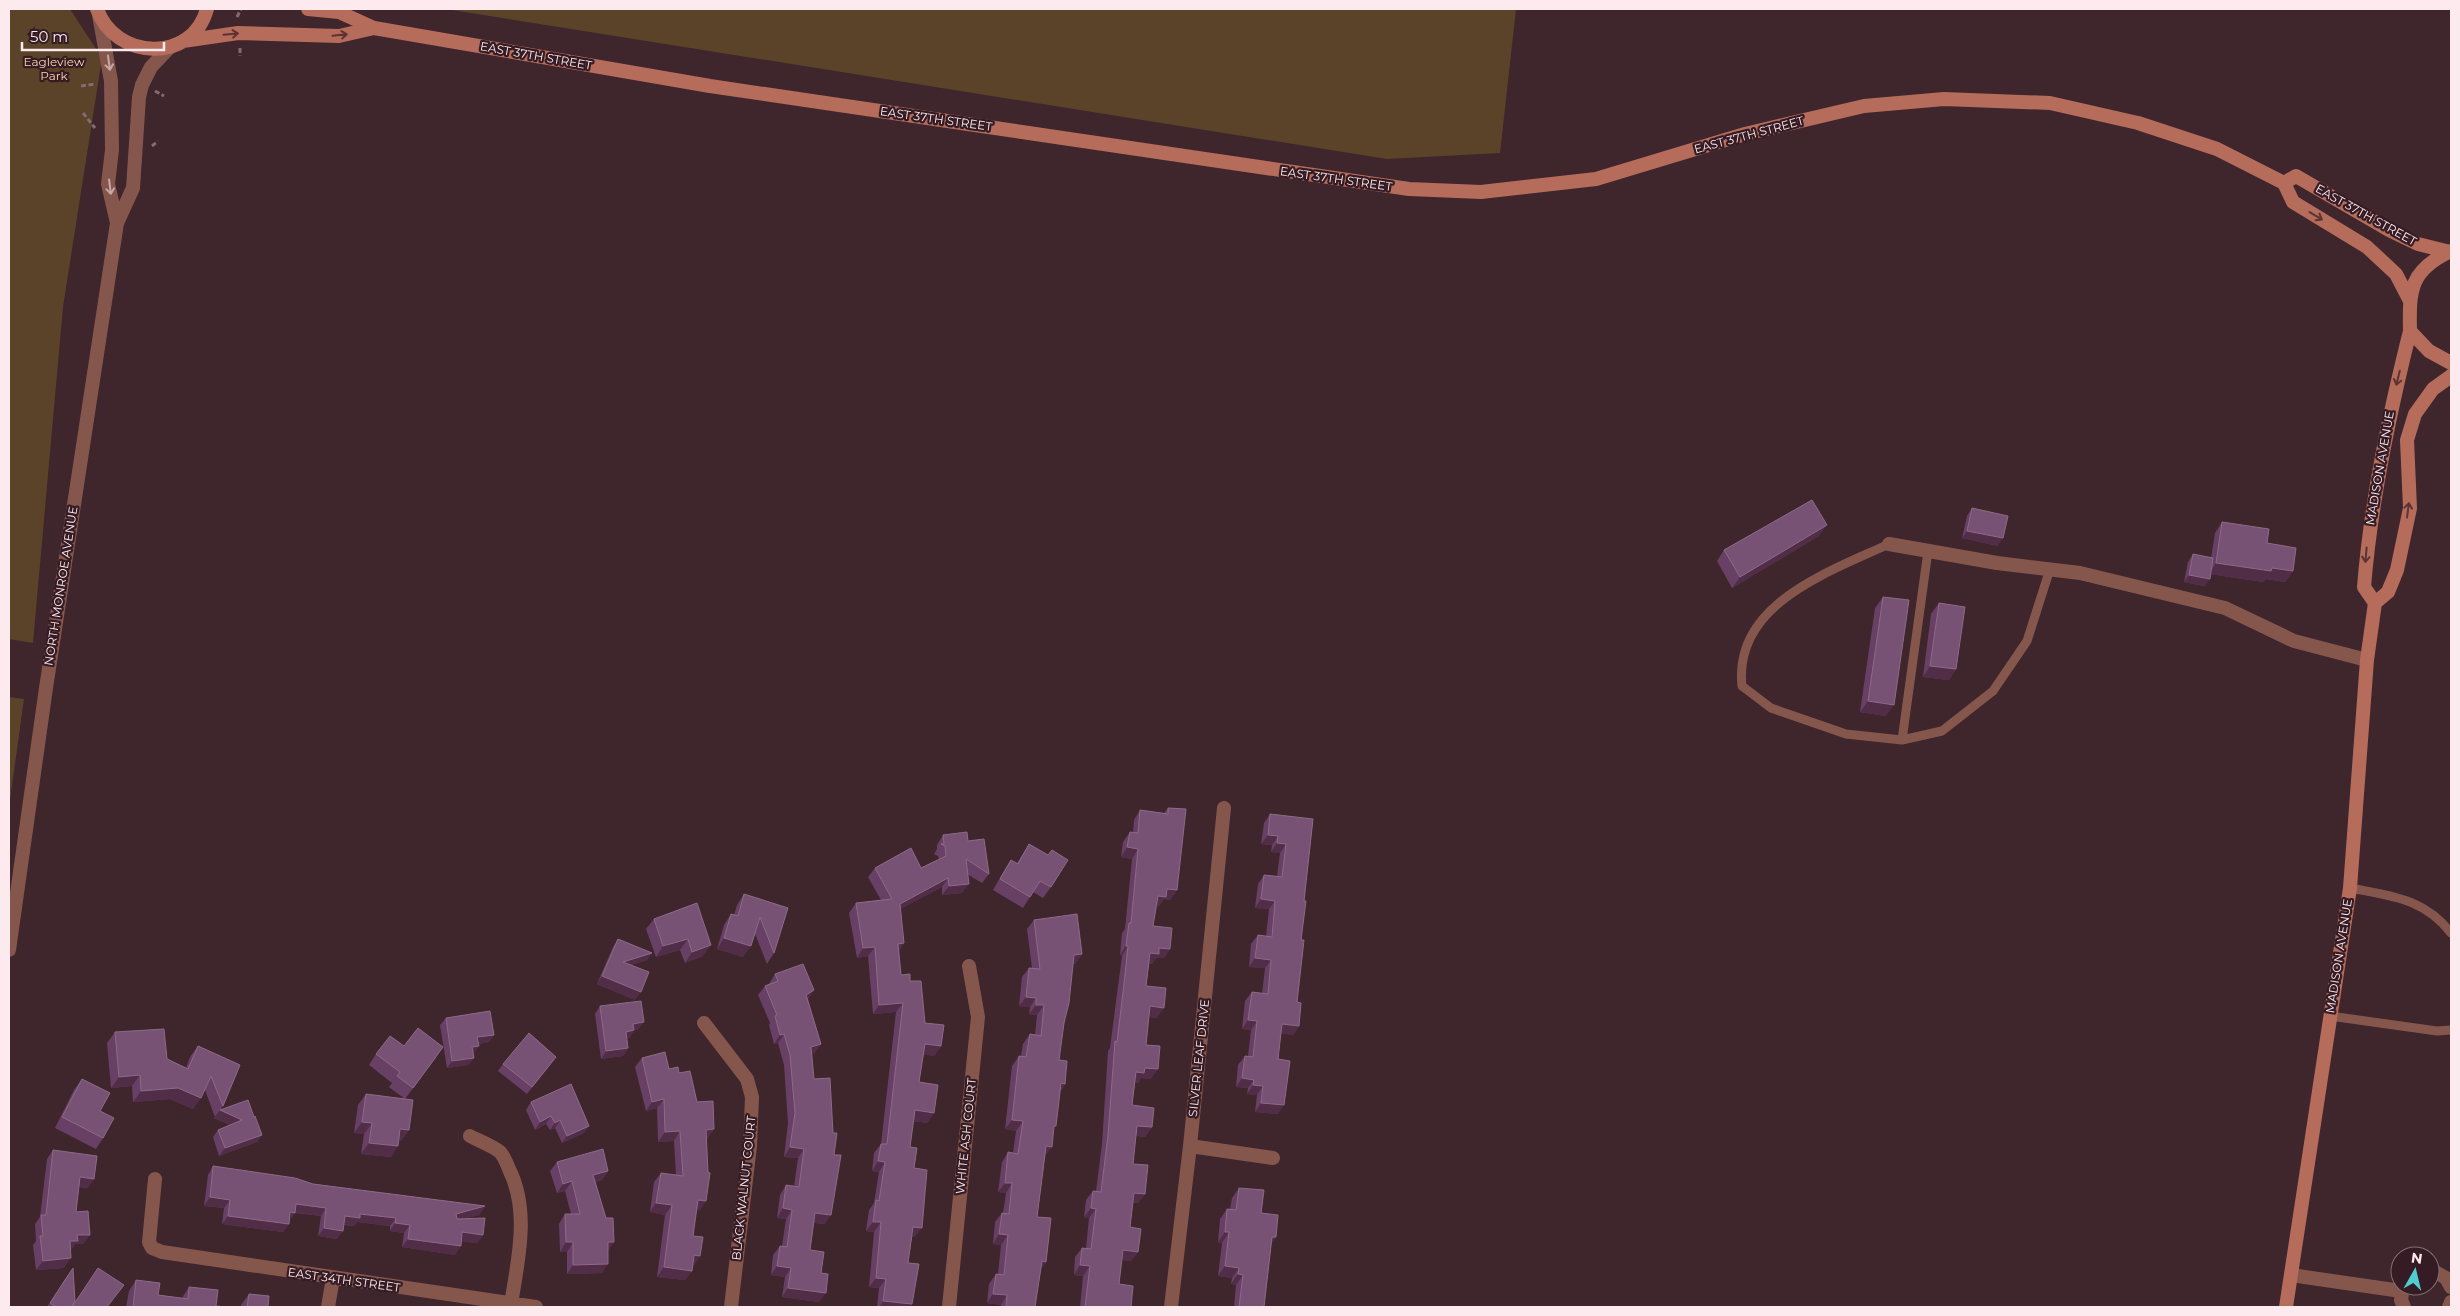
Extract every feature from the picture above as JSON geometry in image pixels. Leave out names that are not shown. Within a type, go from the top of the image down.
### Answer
[{"type":"main road","points":[[176,44],[196,30],[207,9]]},
{"type":"main road","name":"EAST 37TH STREET","points":[[308,9],[339,12],[374,28],[710,86],[1409,189],[1481,192],[1596,179],[1745,134],[1864,106],[1944,99],[2050,103],[2138,123],[2217,149],[2284,182],[2293,202],[2367,247],[2396,274],[2409,299]]},
{"type":"main road","name":"EAST 37TH STREET","points":[[98,12],[108,30],[121,41],[136,48],[153,50],[238,33],[339,36],[374,28]]},
{"type":"main road","name":"EAST 37TH STREET","points":[[2284,182],[2296,176],[2411,241],[2451,252]]},
{"type":"main road","points":[[2409,299],[2415,281],[2427,265],[2451,252]]},
{"type":"main road","name":"MADISON AVENUE","points":[[2375,603],[2364,587],[2368,533],[2390,411],[2410,331],[2409,299]]},
{"type":"main road","points":[[2410,331],[2429,351],[2451,363]]},
{"type":"main road","name":"MADISON AVENUE","points":[[2286,1307],[2350,888],[2367,660],[2375,603],[2388,592],[2397,570],[2410,508],[2407,440],[2415,414],[2433,389],[2451,376]]},
{"type":"street","name":"NORTH MONROE AVENUE","points":[[98,12],[111,82],[112,150],[108,184],[117,223]]},
{"type":"street","name":"NORTH MONROE AVENUE","points":[[9,950],[12,904],[117,223],[133,188],[139,97],[142,85],[151,67],[176,44]]},
{"type":"street","points":[[1889,544],[1997,563],[2080,573],[2225,608],[2294,641],[2367,660]]},
{"type":"street","name":"SILVER LEAF DRIVE","points":[[1171,1307],[1190,1146],[1224,808]]},
{"type":"street","name":"WHITE ASH COURT","points":[[949,1307],[978,1017],[969,966]]},
{"type":"street","name":"BLACK WALNUT COURT","points":[[704,1023],[747,1079],[752,1097],[750,1146],[731,1307]]},
{"type":"street","points":[[470,1136],[501,1153],[513,1176],[519,1198],[521,1213],[520,1248],[511,1304]]},
{"type":"street","points":[[1190,1146],[1273,1158]]},
{"type":"street","name":"EAST 34TH STREET","points":[[155,1179],[148,1232],[152,1248],[162,1252],[536,1307]]},
{"type":"street","points":[[2290,1275],[2390,1287]]},
{"type":"street","points":[[2440,1275],[2446,1278],[2451,1287]]},
{"type":"street","points":[[328,1307],[333,1278]]},
{"type":"street","points":[[2450,1307],[2451,1302]]},
{"type":"lane","points":[[1889,544],[1800,586],[1759,621],[1742,658],[1740,672],[1742,686],[1771,708],[1846,734],[1902,740],[1942,731],[1993,691],[2027,640],[2050,569]]},
{"type":"lane","points":[[1902,740],[1928,551]]},
{"type":"lane","points":[[2350,888],[2400,898],[2432,912],[2451,934]]},
{"type":"lane","points":[[2330,1016],[2437,1031],[2451,1030]]},
{"type":"green space","name":"Eagleview Park","points":[[9,9],[70,9],[102,58],[63,307],[33,643],[9,639]]},
{"type":"green space","points":[[446,9],[1516,9],[1500,153],[1387,159]]},
{"type":"green space","points":[[9,697],[24,699],[9,807]]},
{"type":"building","points":[[1812,500],[1827,525],[1740,577],[1724,550]]},
{"type":"building","points":[[1972,508],[2008,516],[2003,538],[1967,531]]},
{"type":"building","points":[[2222,522],[2269,529],[2267,543],[2296,548],[2293,571],[2272,568],[2271,571],[2216,563]]},
{"type":"building","points":[[2193,554],[2213,558],[2210,579],[2189,575]]},
{"type":"building","points":[[1883,597],[1909,600],[1894,705],[1868,701]]},
{"type":"building","points":[[1939,603],[1965,607],[1956,669],[1930,666]]},
{"type":"building","points":[[1168,808],[1186,809],[1177,890],[1167,889],[1166,897],[1158,896],[1153,926],[1172,928],[1170,949],[1159,948],[1159,954],[1150,953],[1146,986],[1166,988],[1164,1008],[1150,1006],[1146,1045],[1160,1046],[1158,1069],[1145,1068],[1144,1073],[1136,1072],[1132,1105],[1154,1108],[1152,1127],[1137,1126],[1133,1164],[1148,1165],[1145,1194],[1134,1193],[1130,1227],[1141,1229],[1138,1252],[1123,1250],[1119,1284],[1133,1286],[1131,1307],[1085,1307],[1090,1266],[1080,1265],[1082,1248],[1091,1249],[1096,1209],[1091,1208],[1093,1191],[1101,1192],[1108,1135],[1115,1041],[1117,1042],[1138,849],[1127,847],[1130,832],[1138,833],[1140,810],[1168,814]]},
{"type":"building","points":[[1270,814],[1313,819],[1301,940],[1304,940],[1297,1002],[1301,1003],[1299,1026],[1282,1024],[1278,1059],[1290,1061],[1284,1105],[1261,1103],[1263,1086],[1253,1085],[1254,1080],[1242,1078],[1245,1056],[1253,1057],[1257,1021],[1248,1020],[1252,992],[1268,994],[1271,960],[1255,958],[1258,935],[1272,937],[1275,901],[1261,899],[1264,875],[1282,877],[1286,844],[1277,843],[1278,836],[1268,835]]},
{"type":"building","points":[[967,832],[968,841],[984,839],[989,874],[966,859],[969,884],[949,886],[948,878],[900,904],[904,943],[898,944],[901,975],[910,974],[910,981],[921,981],[925,1023],[944,1025],[941,1046],[925,1044],[919,1082],[938,1085],[934,1113],[915,1110],[910,1147],[917,1148],[914,1168],[927,1170],[922,1228],[913,1227],[908,1263],[919,1264],[912,1304],[883,1301],[886,1279],[876,1278],[881,1222],[873,1222],[876,1200],[879,1201],[885,1162],[878,1161],[881,1144],[887,1144],[903,1003],[879,1005],[875,947],[863,948],[856,903],[892,899],[875,868],[911,848],[921,868],[946,856],[945,846],[941,844],[944,844],[943,835]]},
{"type":"building","points":[[1029,844],[1048,855],[1052,850],[1068,860],[1051,887],[1040,881],[1030,897],[1000,879],[1011,860],[1018,864]]},
{"type":"building","points":[[744,894],[788,908],[774,953],[760,917],[751,946],[724,938],[731,914],[738,916]]},
{"type":"building","points":[[697,903],[711,945],[692,952],[688,939],[663,946],[654,919]]},
{"type":"building","points":[[1077,914],[1082,954],[1074,955],[1069,1003],[1059,1060],[1067,1061],[1065,1084],[1061,1083],[1052,1147],[1046,1146],[1037,1217],[1051,1218],[1046,1262],[1042,1261],[1035,1307],[1006,1307],[1007,1295],[993,1294],[996,1274],[1004,1275],[1008,1235],[999,1234],[1002,1213],[1009,1214],[1012,1183],[1005,1183],[1008,1152],[1018,1154],[1023,1121],[1012,1120],[1019,1056],[1026,1057],[1030,1034],[1041,1036],[1044,1005],[1036,1005],[1036,998],[1026,997],[1029,968],[1040,969],[1034,920]]},
{"type":"building","points":[[618,939],[652,953],[623,962],[649,972],[641,992],[602,976]]},
{"type":"building","points":[[803,964],[814,990],[806,995],[821,1044],[811,1047],[814,1079],[830,1078],[833,1133],[837,1133],[834,1155],[841,1155],[831,1215],[815,1213],[810,1250],[824,1252],[821,1273],[828,1274],[826,1293],[788,1288],[791,1268],[777,1266],[780,1246],[787,1247],[792,1210],[783,1208],[786,1185],[799,1187],[804,1149],[790,1147],[795,1113],[790,1055],[784,1034],[780,1035],[775,1016],[777,1015],[765,986],[778,981],[775,974]]},
{"type":"building","points":[[641,1001],[644,1022],[633,1024],[634,1030],[626,1032],[628,1048],[606,1051],[600,1006]]},
{"type":"building","points":[[490,1011],[494,1035],[477,1037],[479,1046],[472,1047],[474,1058],[452,1061],[446,1018]]},
{"type":"building","points":[[418,1028],[443,1047],[413,1088],[397,1076],[400,1072],[376,1054],[390,1036],[404,1046]]},
{"type":"building","points":[[164,1029],[167,1059],[188,1069],[198,1046],[240,1065],[223,1106],[211,1076],[201,1098],[178,1088],[141,1091],[140,1075],[119,1077],[115,1032]]},
{"type":"building","points":[[529,1033],[556,1057],[532,1087],[503,1064]]},
{"type":"building","points":[[665,1052],[669,1069],[678,1067],[679,1073],[690,1071],[697,1102],[713,1101],[714,1129],[706,1130],[708,1172],[710,1173],[706,1201],[698,1200],[693,1236],[703,1237],[700,1256],[694,1255],[692,1271],[664,1267],[672,1205],[656,1203],[661,1173],[683,1176],[680,1131],[665,1132],[664,1099],[652,1102],[642,1058]]},
{"type":"building","points":[[82,1079],[110,1093],[100,1111],[114,1118],[103,1138],[62,1117]]},
{"type":"building","points":[[571,1084],[589,1126],[567,1136],[560,1120],[555,1123],[551,1116],[540,1122],[531,1102]]},
{"type":"building","points":[[366,1094],[413,1100],[409,1130],[400,1129],[398,1146],[369,1143],[372,1123],[362,1122]]},
{"type":"building","points":[[248,1100],[262,1135],[225,1148],[218,1130],[242,1120],[220,1110]]},
{"type":"building","points":[[603,1149],[608,1171],[593,1175],[606,1218],[613,1218],[614,1242],[608,1242],[608,1264],[573,1265],[573,1242],[566,1242],[565,1214],[580,1214],[572,1181],[563,1184],[557,1162]]},
{"type":"building","points":[[53,1150],[97,1156],[94,1179],[80,1177],[76,1212],[88,1211],[90,1235],[77,1235],[78,1241],[70,1241],[71,1258],[43,1261],[40,1236],[43,1236],[41,1215],[46,1215]]},
{"type":"building","points":[[213,1166],[295,1178],[313,1184],[485,1206],[456,1214],[457,1219],[485,1218],[483,1235],[462,1232],[461,1246],[408,1239],[410,1225],[395,1223],[396,1218],[360,1214],[360,1218],[345,1216],[343,1231],[324,1228],[326,1208],[296,1204],[295,1213],[290,1212],[289,1224],[228,1216],[230,1200],[210,1197]]},
{"type":"building","points":[[1239,1188],[1264,1190],[1261,1213],[1278,1215],[1276,1237],[1272,1237],[1264,1307],[1239,1307],[1243,1275],[1238,1274],[1239,1268],[1225,1266],[1229,1232],[1225,1232],[1227,1209],[1236,1210]]},
{"type":"building","points":[[73,1268],[75,1301],[71,1307],[56,1307],[50,1303]]},
{"type":"building","points":[[98,1268],[124,1285],[107,1307],[72,1307]]},
{"type":"building","points":[[136,1280],[160,1283],[158,1295],[188,1299],[189,1287],[218,1290],[216,1306],[227,1307],[133,1307]]},
{"type":"building","points":[[249,1294],[269,1296],[268,1307],[247,1307]]}]
